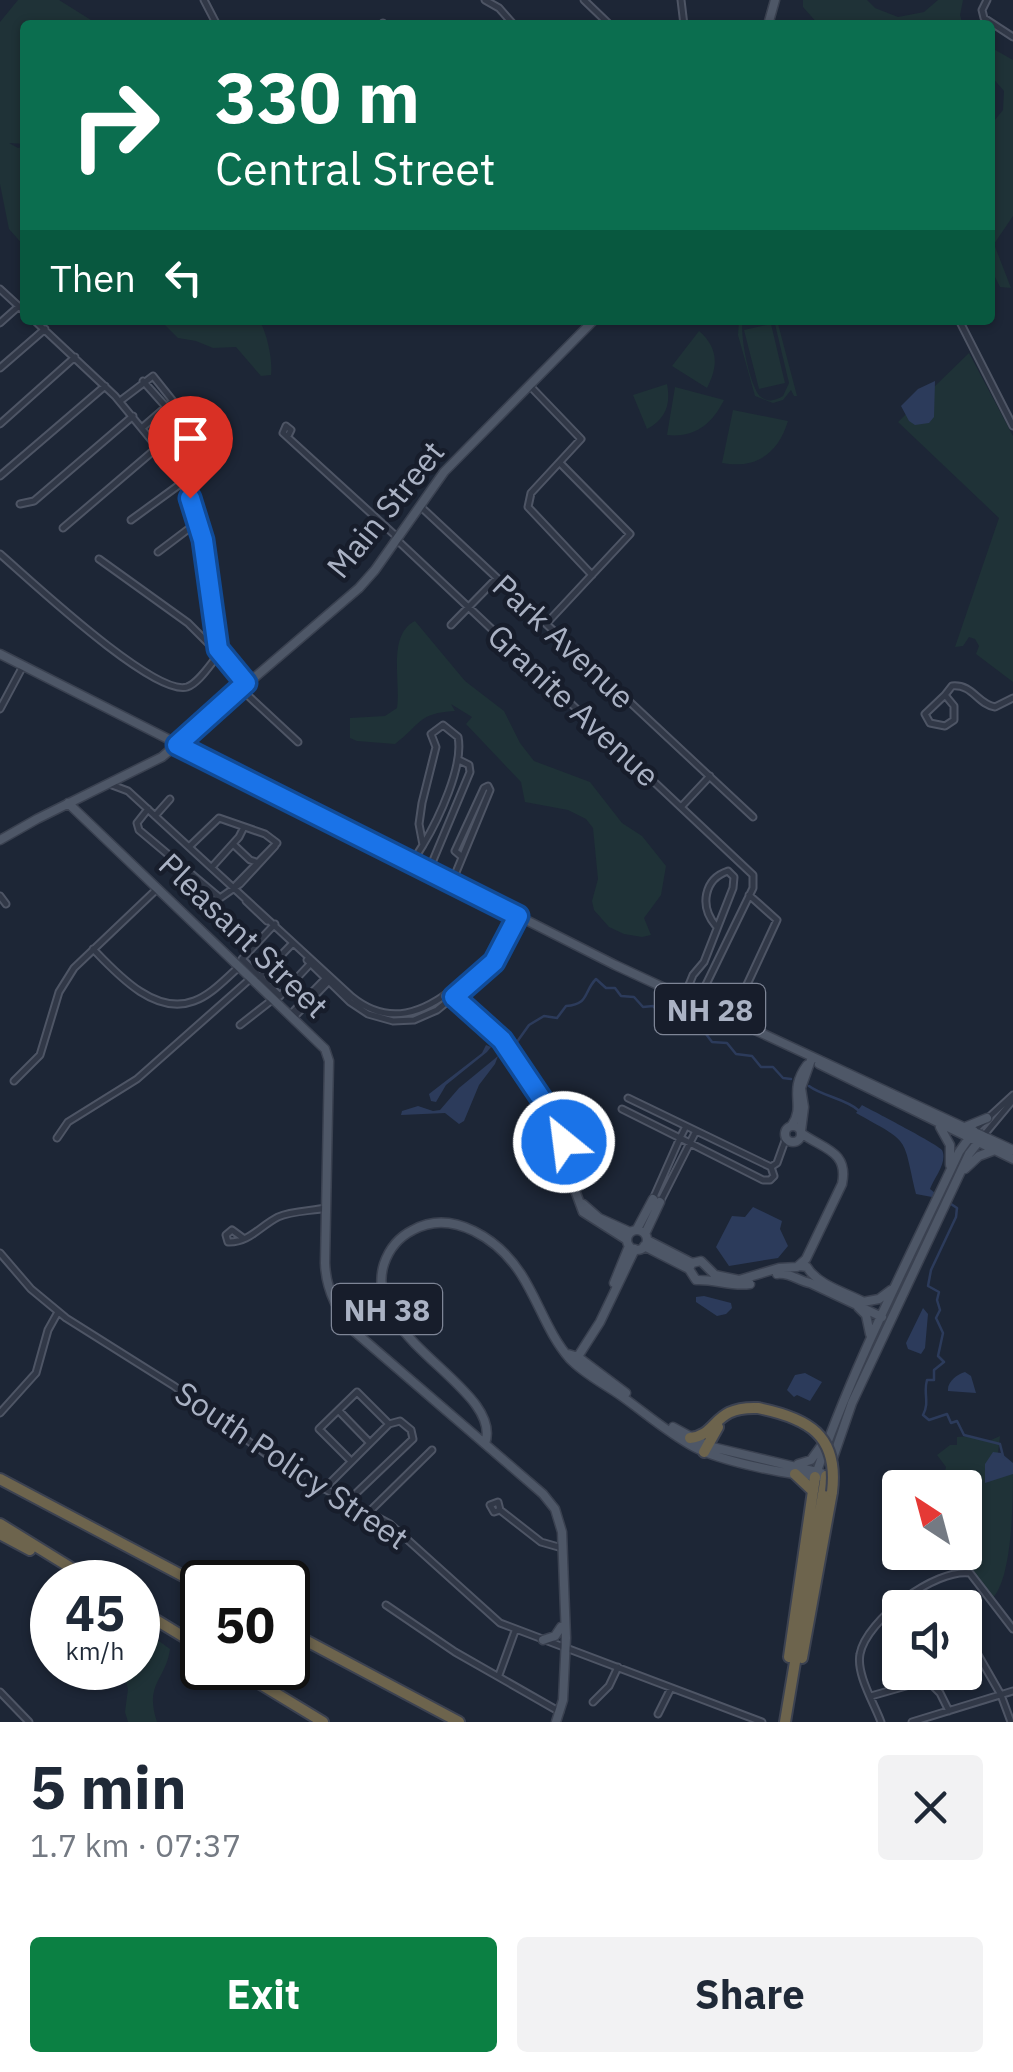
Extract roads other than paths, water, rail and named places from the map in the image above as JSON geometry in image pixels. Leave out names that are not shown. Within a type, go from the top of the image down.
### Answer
[{"type":"highway","points":[[706,1449],[720,1424],[742,1408]]},
{"type":"highway","points":[[690,1438],[705,1433],[726,1412],[758,1408],[794,1416],[822,1438],[833,1466],[832,1492],[803,1653],[786,1719]]},
{"type":"highway","points":[[793,1470],[813,1491]]},
{"type":"highway","points":[[786,1719],[813,1491],[820,1475]]},
{"type":"highway","points":[[786,1719],[820,1475]]},
{"type":"highway","points":[[0,1479],[180,1574]]},
{"type":"highway","points":[[0,1524],[56,1560]]},
{"type":"highway","points":[[0,1534],[49,1560]]},
{"type":"highway","points":[[802,1625],[803,1653]]},
{"type":"highway","points":[[310,1644],[458,1722]]},
{"type":"highway","points":[[270,1690],[323,1722]]},
{"type":"main road","name":"Main Street","points":[[0,840],[157,760],[365,582],[418,506],[460,455],[589,325]]},
{"type":"main road","name":"NH 28","points":[[0,654],[684,998],[974,1135],[1013,1159]]},
{"type":"main road","name":"Pleasant Street","points":[[68,803],[277,996],[322,1046],[329,1059],[325,1271],[328,1288],[340,1312],[362,1338],[552,1504],[560,1523],[564,1645]]},
{"type":"main road","points":[[449,997],[498,1046],[548,1116],[581,1208],[592,1220],[691,1266]]},
{"type":"main road","name":"NH 28","points":[[812,1058],[937,1123],[1013,1150]]},
{"type":"main road","points":[[812,1058],[796,1085],[799,1113],[795,1135],[842,1162],[842,1184],[794,1272],[892,1319]]},
{"type":"main road","points":[[793,1470],[814,1457],[831,1430],[949,1173],[987,1118]]},
{"type":"main road","points":[[937,1123],[950,1145],[949,1173]]},
{"type":"main road","points":[[820,1475],[974,1135]]},
{"type":"main road","points":[[956,1180],[976,1158],[995,1150]]},
{"type":"main road","points":[[573,1357],[600,1322],[656,1200]]},
{"type":"main road","name":"NH 38","points":[[485,1444],[488,1432],[483,1416],[388,1311],[381,1291],[386,1259],[398,1241],[415,1228],[436,1222],[474,1231],[519,1270],[552,1334],[573,1357],[680,1438],[706,1449],[820,1475]]},
{"type":"main road","points":[[806,1277],[816,1237]]},
{"type":"main road","points":[[691,1266],[702,1260],[715,1275],[733,1280],[799,1266]]},
{"type":"main road","points":[[691,1266],[693,1278],[740,1286],[783,1273],[806,1277]]},
{"type":"main road","points":[[799,1266],[806,1277]]},
{"type":"main road","points":[[702,1280],[708,1276],[708,1267]]},
{"type":"main road","points":[[859,1303],[880,1299],[897,1283]]},
{"type":"main road","points":[[859,1303],[868,1320],[870,1340]]},
{"type":"main road","name":"NH 38","points":[[573,1357],[706,1449]]},
{"type":"main road","points":[[820,1475],[831,1430]]},
{"type":"main road","name":"Pleasant Street","points":[[562,1570],[559,1577],[564,1645]]},
{"type":"main road","points":[[543,1640],[555,1636],[561,1627]]},
{"type":"main road","name":"NH 38","points":[[556,1722],[564,1645]]},
{"type":"street","points":[[485,0],[510,20]]},
{"type":"street","points":[[584,0],[605,20]]},
{"type":"street","points":[[0,289],[20,307]]},
{"type":"street","points":[[39,325],[120,401],[159,446],[182,482],[199,520],[219,654]]},
{"type":"street","points":[[961,325],[1013,426]]},
{"type":"street","points":[[0,368],[44,330]]},
{"type":"street","points":[[0,424],[74,357]]},
{"type":"street","points":[[120,401],[153,376],[173,400],[144,428]]},
{"type":"street","points":[[0,476],[105,386]]},
{"type":"street","points":[[530,386],[580,438],[530,492],[528,506],[592,574]]},
{"type":"street","points":[[20,504],[34,501],[133,416]]},
{"type":"street","name":"Granite Avenue","points":[[288,436],[751,872],[754,884],[749,895]]},
{"type":"street","points":[[63,528],[159,446]]},
{"type":"street","points":[[546,624],[630,534],[560,463]]},
{"type":"street","points":[[131,520],[182,482]]},
{"type":"street","name":"Park Avenue","points":[[418,506],[753,817]]},
{"type":"street","points":[[158,552],[199,520]]},
{"type":"street","points":[[0,554],[69,616],[159,679],[188,686],[219,654]]},
{"type":"street","points":[[100,559],[188,623],[298,742]]},
{"type":"street","points":[[452,625],[497,578]]},
{"type":"street","points":[[0,709],[23,666]]},
{"type":"street","points":[[945,695],[954,706],[954,720],[945,726],[930,723],[925,714],[952,686],[963,686],[995,708],[1013,698]]},
{"type":"street","points":[[413,861],[423,845],[440,815],[459,760],[458,738],[446,726],[438,726],[432,734],[436,747],[424,786],[419,824],[423,845]]},
{"type":"street","points":[[428,870],[470,770],[459,760]]},
{"type":"street","points":[[128,792],[129,774]]},
{"type":"street","points":[[682,806],[710,776]]},
{"type":"street","points":[[109,784],[128,792],[148,809],[329,978],[358,1002],[384,1014],[418,1012],[449,997],[486,962],[516,914]]},
{"type":"street","points":[[449,786],[462,792]]},
{"type":"street","points":[[452,882],[490,790],[488,786],[484,787],[455,851],[461,856]]},
{"type":"street","points":[[154,816],[170,799]]},
{"type":"street","points":[[148,809],[138,820],[139,830],[216,897],[223,898],[276,844]]},
{"type":"street","points":[[190,847],[216,819],[265,834],[276,844]]},
{"type":"street","points":[[212,867],[244,826]]},
{"type":"street","points":[[232,844],[253,863]]},
{"type":"street","points":[[234,888],[253,863],[276,844]]},
{"type":"street","points":[[684,998],[701,966],[734,884],[728,871],[720,874],[704,900],[706,912],[716,926]]},
{"type":"street","points":[[14,1081],[40,1055],[63,984],[93,949],[158,887]]},
{"type":"street","points":[[697,1003],[749,895],[777,920],[731,1019]]},
{"type":"street","points":[[0,896],[6,904]]},
{"type":"street","points":[[93,949],[127,984],[176,1003],[190,1003],[202,998],[241,962],[274,925]]},
{"type":"street","points":[[56,1138],[68,1122],[137,1079],[293,944]]},
{"type":"street","points":[[240,1025],[312,962]]},
{"type":"street","points":[[701,966],[712,972]]},
{"type":"street","points":[[293,1016],[329,978]]},
{"type":"street","points":[[264,1006],[271,1013]]},
{"type":"street","points":[[255,1013],[261,1021]]},
{"type":"street","points":[[628,1098],[773,1170]]},
{"type":"street","points":[[974,1135],[1008,1110],[1013,1098]]},
{"type":"street","points":[[987,1118],[1013,1098]]},
{"type":"street","points":[[622,1110],[763,1180],[770,1180],[795,1135]]},
{"type":"street","points":[[656,1200],[686,1126]]},
{"type":"street","points":[[656,1200],[696,1130]]},
{"type":"street","points":[[243,1238],[254,1235],[279,1216],[326,1208]]},
{"type":"street","name":"South Policy Street","points":[[0,1253],[22,1280],[58,1312],[174,1386],[282,1466],[390,1524],[492,1618],[515,1631],[564,1645],[762,1722]]},
{"type":"street","points":[[0,1413],[36,1373],[48,1330],[58,1312]]},
{"type":"street","points":[[350,1460],[320,1428],[357,1392],[388,1424]]},
{"type":"street","points":[[339,1410],[370,1442]]},
{"type":"street","points":[[324,1489],[388,1424],[400,1421],[413,1438],[348,1501]]},
{"type":"street","points":[[370,1511],[432,1450]]},
{"type":"street","points":[[500,1510],[542,1542],[562,1548]]},
{"type":"street","points":[[881,1722],[860,1664],[864,1643],[906,1599],[938,1577],[970,1572],[1013,1629]]},
{"type":"street","points":[[386,1605],[440,1642],[560,1712]]},
{"type":"street","points":[[498,1676],[515,1631]]},
{"type":"street","points":[[982,1662],[1011,1722]]},
{"type":"street","points":[[593,1702],[609,1686],[618,1667]]},
{"type":"street","points":[[871,1696],[927,1680],[940,1693],[949,1711]]},
{"type":"street","points":[[658,1714],[671,1688]]},
{"type":"street","points":[[667,1698],[679,1691]]},
{"type":"street","points":[[912,1722],[1013,1691]]},
{"type":"street","points":[[0,1692],[30,1722],[38,1721]]},
{"type":"street","points":[[939,1714],[944,1722]]},
{"type":"water","points":[[935,381],[934,417],[929,423],[915,425],[901,406],[918,389]]},
{"type":"water","points":[[486,1045],[491,1047],[487,1052],[446,1085],[436,1102],[431,1101],[429,1094],[482,1053]]},
{"type":"water","points":[[498,1056],[479,1085],[464,1121],[459,1124],[445,1113],[401,1115],[402,1111],[418,1106],[440,1110],[459,1088]]},
{"type":"water","points":[[862,1105],[942,1150],[942,1165],[930,1189],[935,1193],[932,1197],[916,1194],[901,1143],[887,1130],[856,1113]]},
{"type":"water","points":[[753,1207],[782,1221],[780,1229],[788,1246],[778,1258],[729,1266],[716,1247],[732,1216],[745,1217]]},
{"type":"water","points":[[696,1297],[731,1303],[732,1308],[717,1316],[696,1302]]},
{"type":"water","points":[[923,1308],[928,1314],[921,1354],[908,1349],[906,1343]]},
{"type":"water","points":[[965,1372],[971,1376],[976,1393],[948,1391],[953,1379]]},
{"type":"water","points":[[805,1373],[822,1382],[810,1401],[794,1397],[787,1390],[795,1375]]},
{"type":"water","points":[[993,1452],[1013,1463],[1013,1474],[985,1483],[985,1464]]},
{"type":"waterway","points":[[514,1046],[529,1025],[544,1016],[557,1018],[566,1006],[583,1000],[596,979],[606,988],[615,988],[621,996],[634,997],[643,1007],[653,1006],[663,1017],[677,1018],[688,1030],[703,1030],[712,1042],[727,1043],[736,1054],[752,1056],[761,1067],[773,1067],[783,1078],[791,1079]]},
{"type":"waterway","points":[[809,1086],[858,1110]]},
{"type":"waterway","points":[[951,1204],[957,1208],[956,1217],[931,1270],[928,1286],[939,1292],[940,1310],[936,1318],[943,1333],[938,1356],[944,1362],[934,1370],[934,1380],[927,1380],[923,1415],[929,1420],[947,1414],[951,1423],[957,1421],[964,1435],[1000,1444],[1003,1456]]}]
